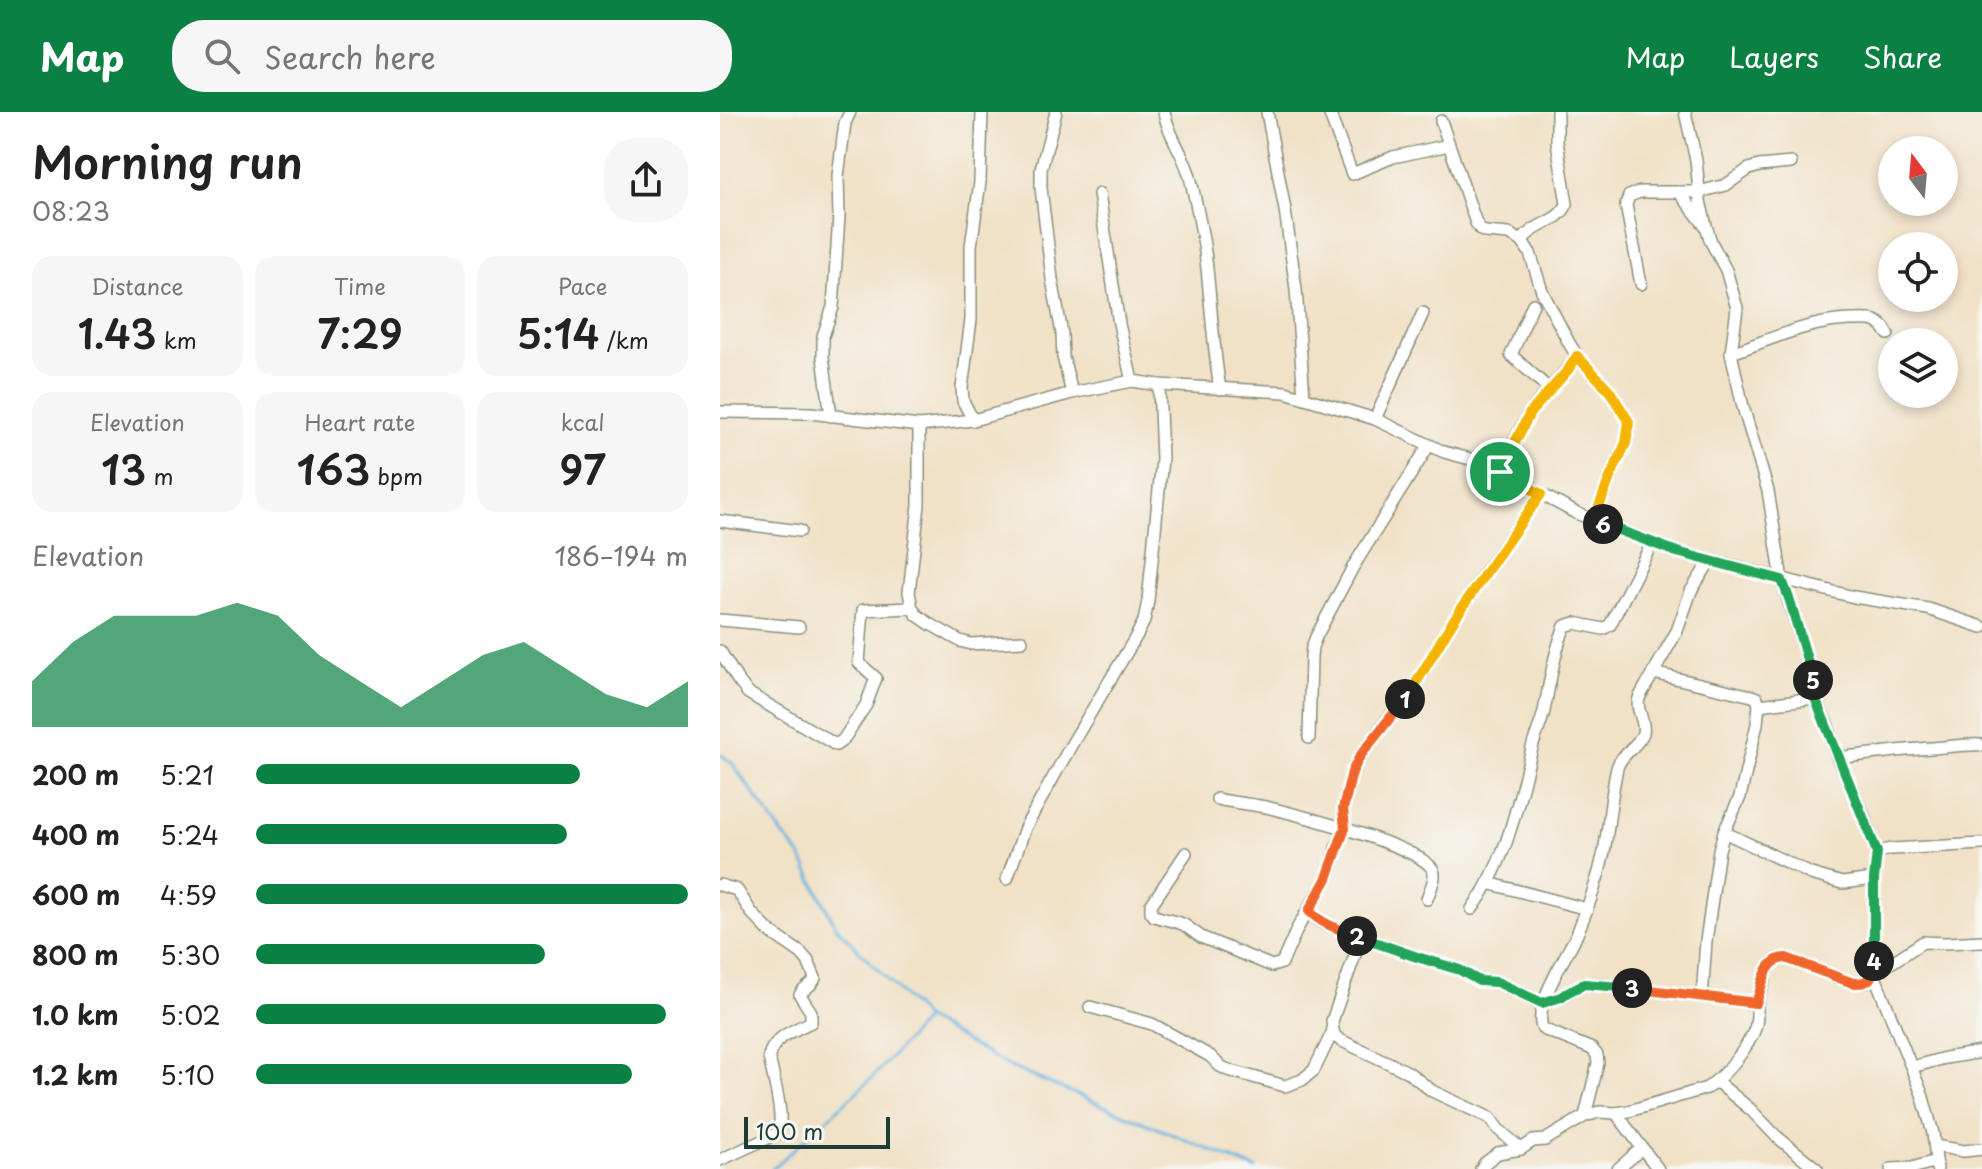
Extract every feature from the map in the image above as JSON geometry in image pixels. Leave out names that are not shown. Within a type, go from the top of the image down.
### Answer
[{"type":"street","points":[[831,416],[823,336],[833,307],[839,216],[838,176],[845,123],[850,112]]},
{"type":"street","points":[[973,420],[963,401],[962,388],[971,320],[971,246],[980,182],[982,112]]},
{"type":"street","points":[[1056,112],[1041,169],[1041,188],[1063,357],[1072,393]]},
{"type":"street","points":[[1164,112],[1190,175],[1206,257],[1220,389]]},
{"type":"street","points":[[1267,112],[1296,289],[1304,397]]},
{"type":"street","points":[[1329,112],[1352,174],[1393,157],[1449,145]]},
{"type":"street","points":[[1522,241],[1535,227],[1556,218],[1567,204],[1557,142],[1557,112]]},
{"type":"street","points":[[1685,112],[1706,226],[1726,270],[1737,308],[1731,353],[1768,491],[1782,580],[1812,675],[1815,698],[1877,852],[1874,974],[1922,1094],[1935,1146],[1936,1165],[1891,1169]]},
{"type":"street","points":[[1441,121],[1476,223],[1485,232],[1509,234],[1522,241],[1530,253],[1542,291],[1577,356],[1609,390],[1629,422],[1626,443],[1594,520]]},
{"type":"street","points":[[1641,284],[1626,198],[1640,192],[1699,192],[1726,185],[1749,169],[1791,163]]},
{"type":"street","points":[[1679,192],[1706,226]]},
{"type":"street","points":[[1099,194],[1119,324],[1132,381]]},
{"type":"street","points":[[1533,304],[1511,355],[1549,389]]},
{"type":"street","points":[[1375,419],[1423,313]]},
{"type":"street","points":[[1731,353],[1832,320],[1864,320],[1877,322],[1884,328]]},
{"type":"street","points":[[1500,472],[1530,413],[1577,356]]},
{"type":"street","points":[[720,412],[810,413],[919,426],[973,420],[1072,393],[1132,381],[1285,392],[1375,419],[1444,452],[1481,462],[1576,513],[1652,543],[1782,580],[1854,597],[1928,609],[1982,627]]},
{"type":"street","points":[[1007,879],[1025,828],[1144,621],[1162,459],[1159,385]]},
{"type":"street","points":[[919,426],[919,505],[909,592],[912,608],[930,624],[960,641],[971,644],[1022,641]]},
{"type":"street","points":[[1309,738],[1311,657],[1316,637],[1353,567],[1429,445]]},
{"type":"street","points":[[1186,853],[1151,905],[1154,916],[1183,924],[1201,937],[1272,966],[1282,963],[1298,927],[1327,878],[1345,828],[1343,809],[1348,784],[1360,756],[1422,674],[1485,572],[1541,494]]},
{"type":"street","points":[[720,521],[800,531]]},
{"type":"street","points":[[1472,909],[1488,883],[1512,829],[1565,626],[1575,623],[1603,629],[1610,625],[1652,543]]},
{"type":"street","points":[[1585,1116],[1598,1063],[1597,1055],[1592,1049],[1543,1029],[1540,1023],[1542,1003],[1587,909],[1603,855],[1618,764],[1643,733],[1637,705],[1677,631],[1691,591],[1710,561]]},
{"type":"street","points":[[720,651],[748,693],[836,745],[843,740],[866,705],[876,678],[859,663],[863,610],[912,608]]},
{"type":"street","points":[[720,620],[799,627]]},
{"type":"street","points":[[1653,673],[1752,696],[1757,698],[1759,705],[1740,797],[1719,850],[1706,941],[1702,997]]},
{"type":"street","points":[[1759,705],[1815,698]]},
{"type":"street","points":[[1838,758],[1899,749],[1982,745]]},
{"type":"street","points":[[1217,799],[1263,806],[1345,828],[1399,848],[1431,867],[1434,875],[1427,899]]},
{"type":"street","points":[[1724,832],[1811,874],[1842,883],[1874,879]]},
{"type":"street","points":[[1877,852],[1982,844]]},
{"type":"street","points":[[1488,883],[1587,909]]},
{"type":"street","points":[[720,885],[737,890],[751,912],[769,931],[801,953],[815,978],[800,995],[811,1012],[811,1022],[792,1031],[770,1049],[780,1115],[779,1129],[776,1134],[720,1160]]},
{"type":"street","points":[[1309,911],[1327,925],[1460,970],[1479,981],[1497,982],[1542,1003],[1584,984],[1756,1003]]},
{"type":"street","points":[[1360,937],[1332,1021],[1335,1036],[1408,1072],[1432,1091],[1490,1118],[1521,1149]]},
{"type":"street","points":[[1481,1169],[1498,1153],[1545,1140],[1585,1116],[1629,1111],[1707,1088],[1735,1060],[1754,1033],[1756,1003],[1771,962],[1781,958],[1853,983],[1866,982],[1923,942],[1982,941]]},
{"type":"street","points":[[1090,1007],[1152,1024],[1210,1056],[1220,1066],[1278,1085],[1294,1084],[1308,1077],[1333,1031]]},
{"type":"street","points":[[1912,1067],[1982,1052]]},
{"type":"street","points":[[1716,1081],[1817,1169]]},
{"type":"street","points":[[1616,1113],[1658,1169]]},
{"type":"street","points":[[1935,1146],[1964,1151],[1982,1149]]},
{"type":"street","points":[[1618,1169],[1642,1148]]},
{"type":"waterway","points":[[720,754],[732,763],[800,855],[836,927],[926,1019],[1010,1067],[1256,1169]]},
{"type":"waterway","points":[[772,1169],[872,1078],[926,1019]]},
{"type":"route","points":[[1577,356],[1609,390],[1629,422],[1626,443],[1594,520],[1677,552],[1782,580],[1812,675],[1815,698],[1877,852],[1872,978],[1862,984],[1853,983],[1781,958],[1771,962],[1756,1003],[1584,984],[1542,1003],[1497,982],[1479,981],[1460,970],[1327,925],[1309,911],[1327,878],[1345,828],[1343,809],[1348,784],[1360,756],[1402,703],[1485,572],[1541,494],[1500,472],[1530,413],[1577,356]]}]
